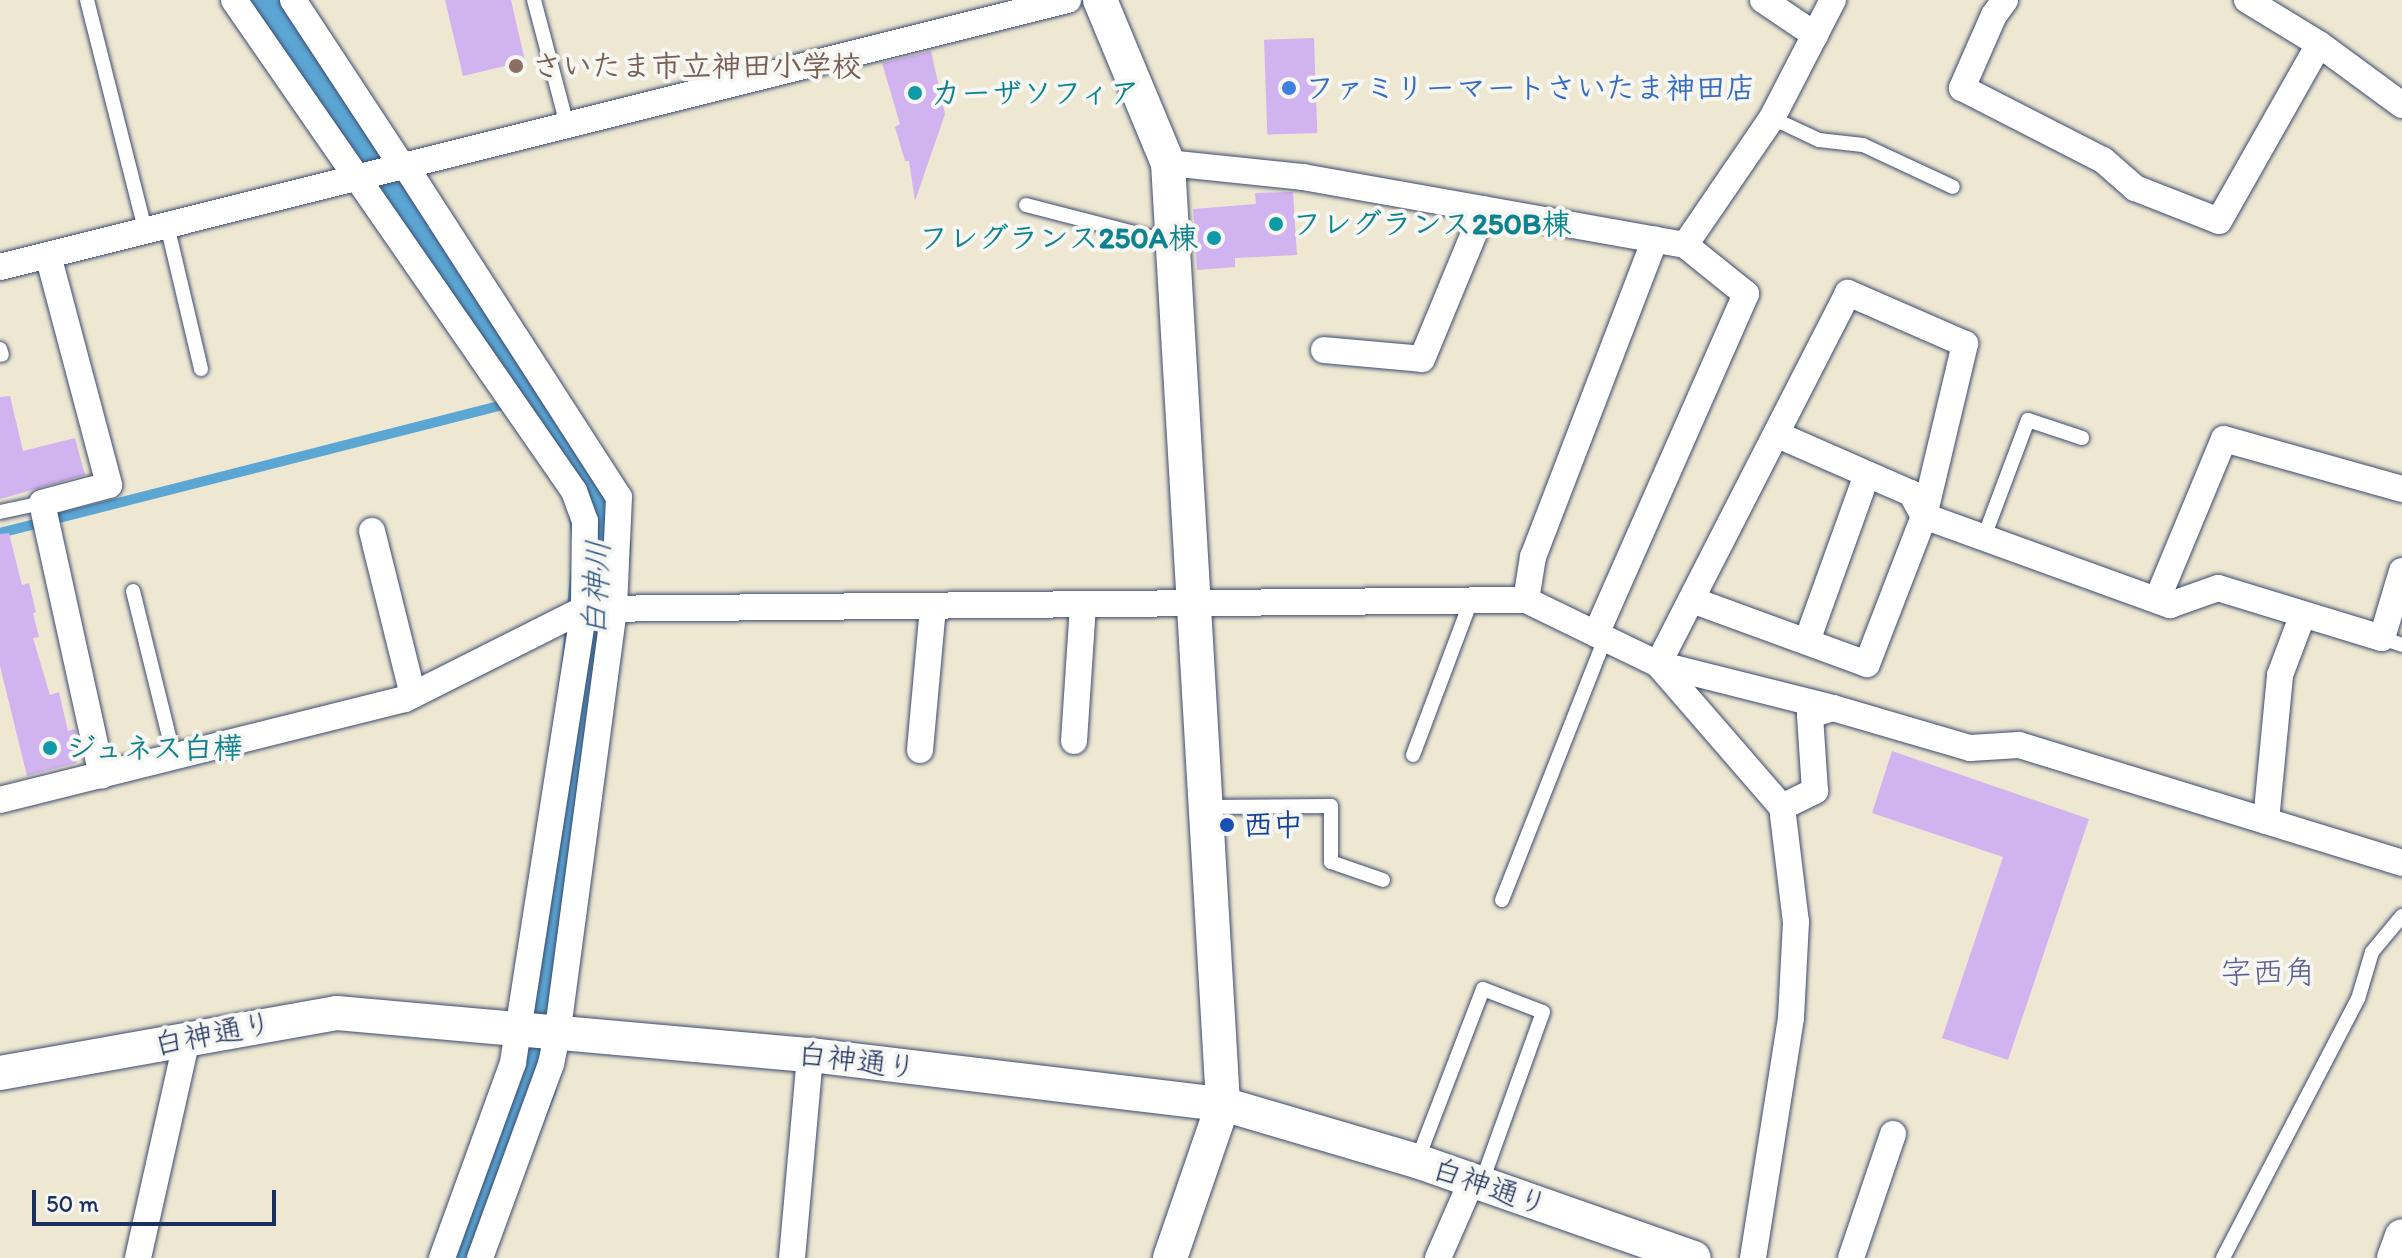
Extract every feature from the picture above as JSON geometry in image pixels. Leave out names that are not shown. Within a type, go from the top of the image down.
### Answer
[{"type":"street","points":[[234,0],[574,491],[585,521],[598,609],[537,1030],[551,1064],[480,1258]]},
{"type":"street","points":[[293,0],[402,166],[408,170],[619,497],[598,609],[537,1030],[513,1063],[442,1258]]},
{"type":"street","points":[[1,261],[48,255],[1068,0]]},
{"type":"street","points":[[1100,0],[1168,163],[1223,1104],[1170,1258]]},
{"type":"street","points":[[1763,0],[1815,35]]},
{"type":"street","points":[[1685,245],[1772,118],[1833,0]]},
{"type":"street","points":[[2005,0],[1994,15],[1962,88],[2103,160],[2135,188],[2219,221],[2319,44]]},
{"type":"street","points":[[2247,0],[2319,44],[2402,105]]},
{"type":"street","points":[[1168,163],[1303,177],[1685,245],[1746,294],[1601,636]]},
{"type":"street","points":[[1324,350],[1422,359],[1484,209]]},
{"type":"street","points":[[1526,600],[1533,557],[1655,240]]},
{"type":"street","points":[[48,255],[109,485],[42,503],[102,775]]},
{"type":"street","points":[[1658,664],[1778,435],[1848,293],[1965,344],[1924,516],[1867,664],[1692,600]]},
{"type":"street","points":[[1778,435],[1911,493],[1924,516],[2170,605],[2218,588],[2392,642],[2402,571]]},
{"type":"street","points":[[2157,600],[2224,439],[2402,489]]},
{"type":"street","points":[[1807,641],[1867,474]]},
{"type":"street","points":[[372,531],[413,695]]},
{"type":"street","points":[[0,800],[413,695],[598,609],[1192,606],[1526,600],[1658,664],[1833,708],[1970,748],[2019,745],[2402,863]]},
{"type":"street","points":[[920,750],[933,607]]},
{"type":"street","points":[[1074,741],[1083,607]]},
{"type":"street","points":[[2266,821],[2280,675],[2303,614]]},
{"type":"street","points":[[1658,664],[1782,807],[1796,922],[1791,1018],[1753,1258]]},
{"type":"street","points":[[1782,807],[1815,791],[1810,715],[1833,708]]},
{"type":"street","name":"白神通り","points":[[0,1073],[337,1013],[810,1055],[1223,1104],[1417,1161],[1694,1258]]},
{"type":"street","points":[[138,1258],[187,1039]]},
{"type":"street","points":[[792,1258],[810,1055]]},
{"type":"street","points":[[1851,1258],[1893,1134]]},
{"type":"street","points":[[1438,1258],[1477,1182]]},
{"type":"street","points":[[2394,1258],[2402,1236]]},
{"type":"lane","points":[[87,0],[201,369]]},
{"type":"lane","points":[[534,0],[567,125]]},
{"type":"lane","points":[[1772,118],[1819,140],[1863,145],[1953,187]]},
{"type":"lane","points":[[1026,205],[1173,243]]},
{"type":"lane","points":[[1984,537],[2028,420],[2082,438]]},
{"type":"lane","points":[[0,512],[42,503]]},
{"type":"lane","points":[[133,591],[174,757]]},
{"type":"lane","points":[[1413,755],[1471,601]]},
{"type":"lane","points":[[1502,900],[1601,636]]},
{"type":"lane","points":[[1205,807],[1331,806],[1331,862],[1383,880]]},
{"type":"lane","points":[[2223,1258],[2358,999],[2372,952],[2402,916]]},
{"type":"lane","points":[[1417,1161],[1483,989],[1543,1012],[1477,1182]]},
{"type":"building","points":[[445,0],[511,0],[525,61],[463,76]]},
{"type":"building","points":[[1314,38],[1317,133],[1267,135],[1264,40]]},
{"type":"building","name":"カーザソフィア","points":[[931,51],[945,114],[915,201],[909,161],[905,161],[895,127],[900,124],[882,63]]},
{"type":"building","points":[[1293,192],[1297,255],[1235,258],[1235,267],[1197,270],[1193,209],[1256,204],[1255,193]]},
{"type":"building","points":[[10,396],[23,451],[75,438],[85,475],[0,499],[0,397]]},
{"type":"building","points":[[9,533],[22,585],[29,583],[39,637],[33,638],[50,695],[59,692],[68,731],[75,729],[81,754],[76,763],[27,776],[0,666],[0,534]]},
{"type":"building","points":[[1892,751],[2089,819],[2008,1060],[1942,1038],[2003,857],[1872,813]]},
{"type":"waterway","name":"白神川","points":[[268,0],[449,280],[595,493],[602,546],[590,670],[528,1084],[461,1258]]},
{"type":"waterway","points":[[0,533],[530,398]]},
{"type":"place","name":"さいたま市立神田小学校","points":[[516,66]]},
{"type":"place","name":"ファミリーマートさいたま神田店","points":[[1289,88]]},
{"type":"place","name":"カーザソフィア","points":[[915,93]]},
{"type":"place","name":"フレグランス250B棟","points":[[1276,224]]},
{"type":"place","name":"フレグランス250A棟","points":[[1214,238]]},
{"type":"place","name":"ジュネス白樺","points":[[50,748]]},
{"type":"place","name":"西中","points":[[1227,825]]},
{"type":"district","name":"字西角","points":[[2268,972]]}]
